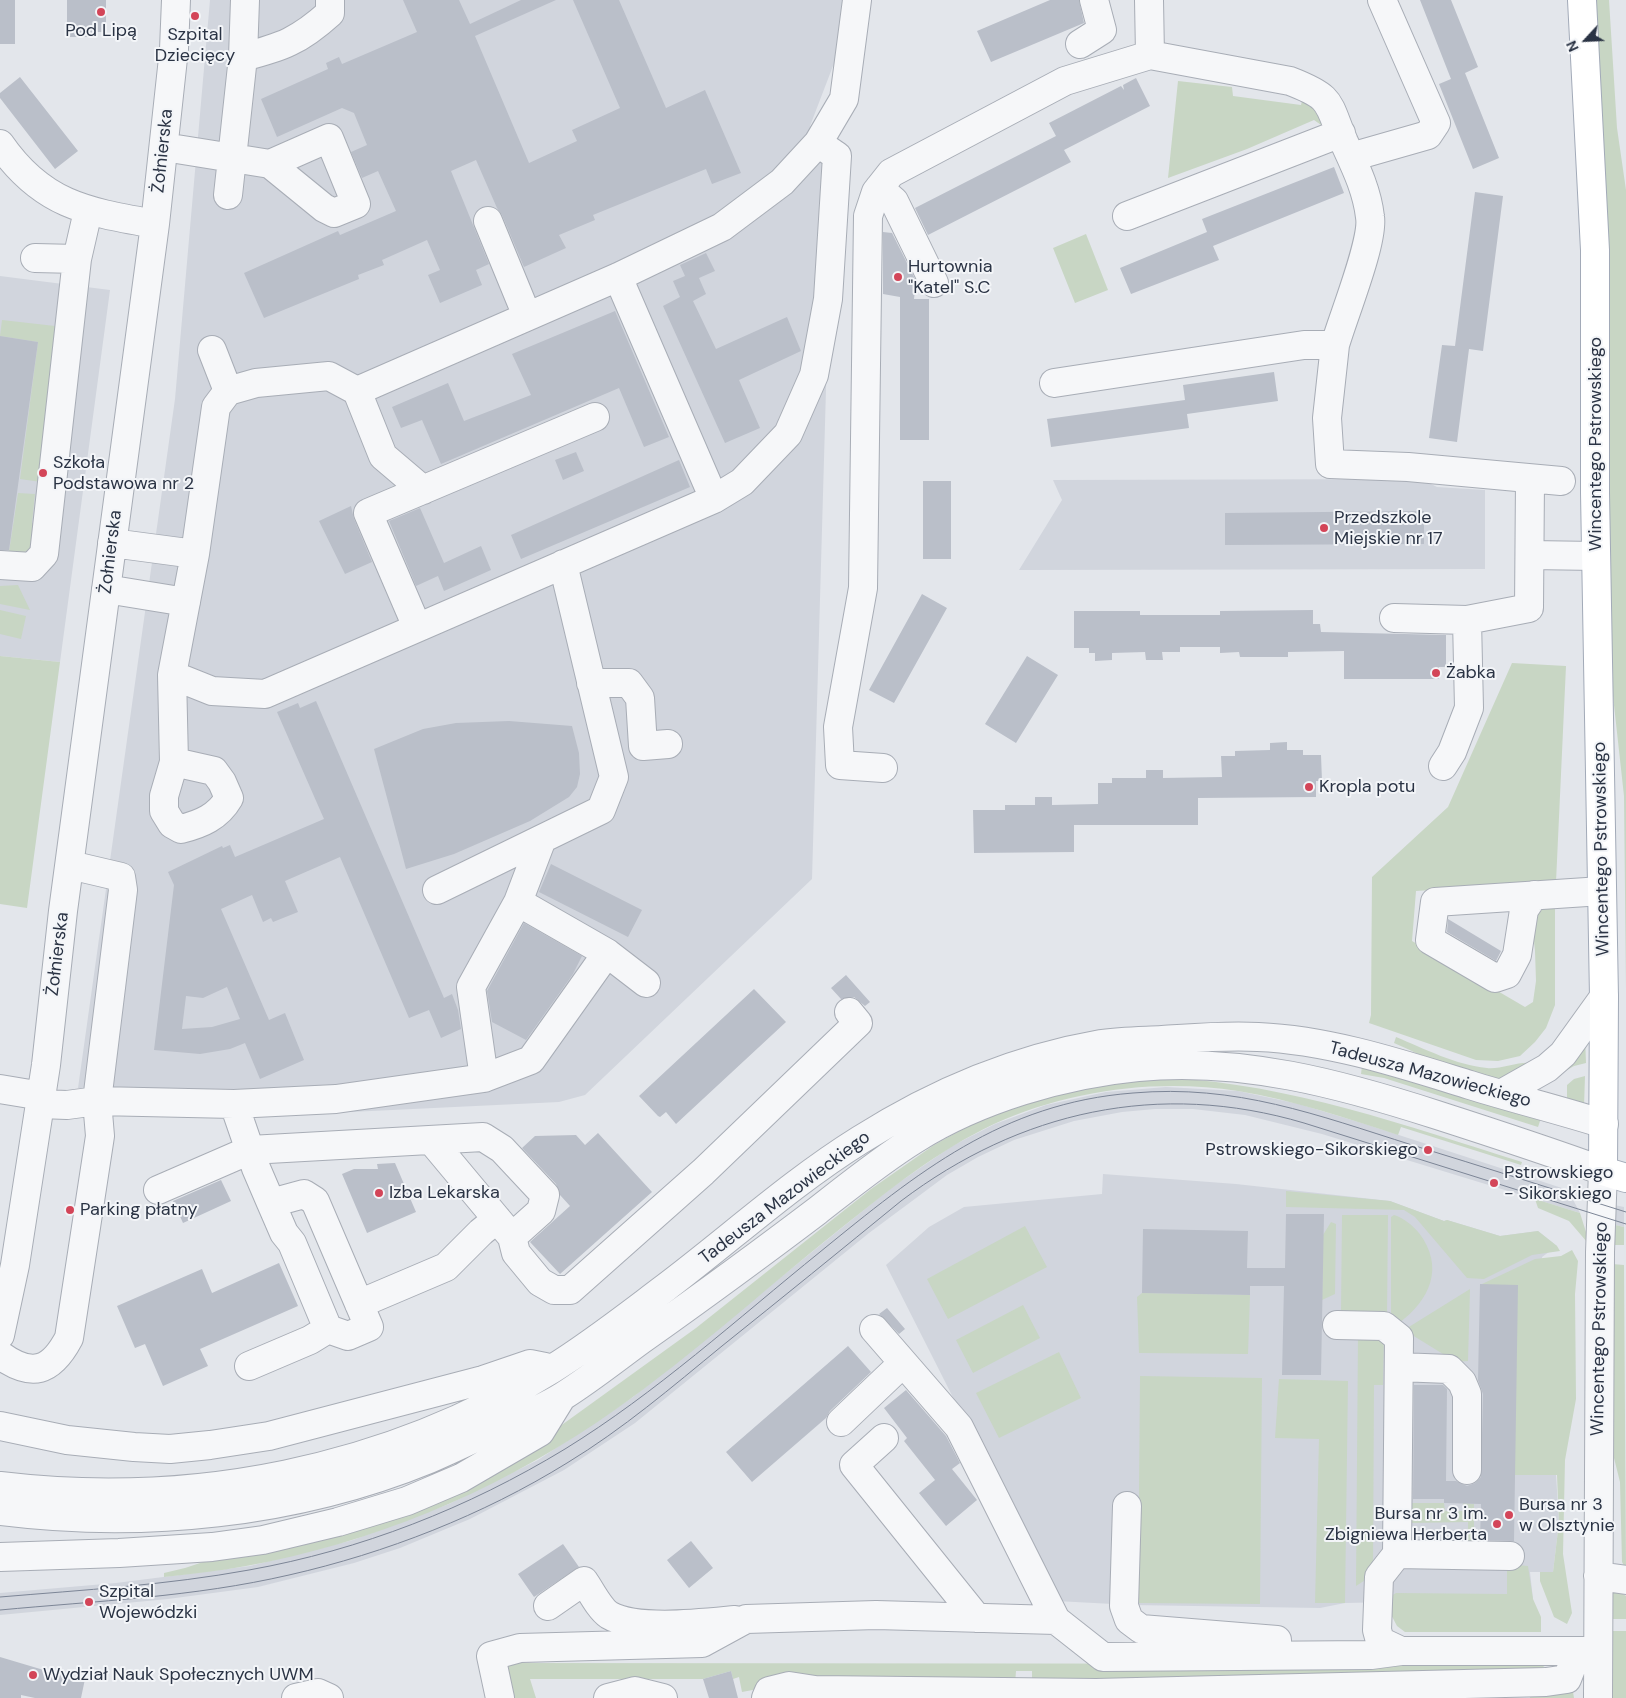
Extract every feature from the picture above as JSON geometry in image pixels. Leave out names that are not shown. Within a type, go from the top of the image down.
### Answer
[{"type":"main road","name":"Wincentego Pstrowskiego","points":[[1582,0],[1595,250],[1596,556],[1604,997],[1615,1128],[1614,1174]]},
{"type":"street","name":"Żołnierska","points":[[0,1335],[15,1265],[41,1100],[70,865],[155,224],[174,49],[176,0]]},
{"type":"street","points":[[228,195],[243,57],[245,0]]},
{"type":"street","points":[[243,57],[276,48],[307,34],[330,13],[330,0]]},
{"type":"street","points":[[356,391],[618,277],[722,227],[782,182],[818,143],[844,100],[857,0]]},
{"type":"street","points":[[1080,44],[1102,30],[1094,0]]},
{"type":"street","points":[[1149,0],[1150,56]]},
{"type":"street","points":[[1127,216],[1346,145],[1428,135],[1436,123],[1382,0]]},
{"type":"street","points":[[883,768],[840,765],[838,727],[863,588],[868,216],[879,188],[891,173],[918,157],[1065,81],[1150,56],[1290,81],[1306,87],[1328,101],[1362,183],[1371,218],[1366,248],[1335,345],[1331,366],[1328,418],[1330,464],[1408,467],[1530,480],[1561,481]]},
{"type":"street","points":[[172,675],[212,691],[265,694],[714,499],[742,482],[788,434],[814,375],[828,299],[837,156],[818,143]]},
{"type":"street","points":[[0,144],[12,161],[32,181],[60,200],[88,211],[155,224]]},
{"type":"street","points":[[164,147],[270,164]]},
{"type":"street","points":[[879,188],[894,201],[934,283]]},
{"type":"street","points":[[0,565],[32,567],[44,554],[77,259],[88,211]]},
{"type":"street","points":[[488,221],[527,316]]},
{"type":"street","points":[[35,258],[77,259]]},
{"type":"street","points":[[618,277],[714,499]]},
{"type":"street","points":[[1054,383],[1304,345],[1335,345]]},
{"type":"street","points":[[212,350],[228,391]]},
{"type":"street","points":[[174,762],[172,675],[194,554],[216,407],[228,391],[238,386],[256,383],[329,376],[356,391],[383,456],[423,490]]},
{"type":"street","points":[[417,627],[368,513],[594,416]]},
{"type":"street","points":[[1394,618],[1467,620],[1529,608],[1530,480]]},
{"type":"street","points":[[112,543],[194,554]]},
{"type":"street","points":[[1530,555],[1596,556]]},
{"type":"street","points":[[438,890],[601,810],[614,777],[563,564]]},
{"type":"street","points":[[106,589],[186,602]]},
{"type":"street","points":[[1443,766],[1452,752],[1469,708],[1467,620]]},
{"type":"street","points":[[591,683],[629,682],[640,698],[643,746],[668,744]]},
{"type":"street","points":[[484,1078],[471,987],[518,902],[542,839]]},
{"type":"street","points":[[0,1355],[16,1366],[27,1370],[44,1366],[59,1356],[69,1338],[100,1136],[97,1101],[123,890],[121,877],[70,865]]},
{"type":"street","points":[[1534,895],[1602,891]]},
{"type":"street","points":[[518,902],[607,953],[646,983]]},
{"type":"street","points":[[0,1089],[67,1105],[97,1101],[234,1104],[336,1099],[484,1078],[531,1060],[607,953]]},
{"type":"street","points":[[1501,1094],[1547,1068],[1563,1054],[1604,997]]},
{"type":"street","points":[[431,1140],[505,1228],[516,1253],[540,1282],[554,1290],[570,1290],[704,1172],[858,1023],[849,1012]]},
{"type":"street","name":"Tadeusza Mazowieckiego","points":[[0,1486],[86,1493],[159,1492],[219,1487],[339,1462],[425,1432],[487,1405],[554,1368],[664,1289],[859,1140],[960,1086],[1038,1058],[1104,1044],[1221,1036],[1261,1037],[1314,1044],[1388,1060],[1615,1128]]},
{"type":"street","name":"Tadeusza Mazowieckiego","points":[[0,1511],[47,1517],[125,1518],[207,1513],[284,1502],[353,1484],[427,1460],[561,1398],[918,1137],[1008,1096],[1080,1075],[1139,1066],[1197,1064],[1297,1076],[1393,1101],[1614,1174]]},
{"type":"street","points":[[234,1104],[250,1150],[271,1202],[284,1233],[292,1243],[328,1328],[348,1336],[369,1327],[315,1201],[304,1194],[271,1202]]},
{"type":"street","points":[[158,1190],[250,1150],[483,1137],[502,1149],[545,1194],[541,1211],[505,1228],[481,1232],[446,1267],[359,1304]]},
{"type":"street","name":"Wincentego Pstrowskiego","points":[[1598,1698],[1588,1651],[1598,1576],[1600,1262],[1614,1174]]},
{"type":"street","points":[[1337,1325],[1384,1326],[1399,1338],[1397,1554],[1379,1577],[1377,1630],[1391,1646]]},
{"type":"street","points":[[250,1366],[310,1340],[328,1328]]},
{"type":"street","points":[[874,1328],[959,1427],[1056,1620],[1103,1657],[1371,1655],[1391,1646]]},
{"type":"street","points":[[841,1422],[903,1363]]},
{"type":"street","points":[[0,1426],[67,1440],[134,1448],[170,1449],[210,1445],[269,1436],[483,1380],[530,1364],[554,1368]]},
{"type":"street","points":[[1399,1367],[1449,1369],[1462,1382],[1467,1394],[1467,1470]]},
{"type":"street","points":[[0,1557],[119,1553],[212,1546],[263,1540],[338,1522],[407,1501],[461,1478],[540,1432],[561,1398]]},
{"type":"street","points":[[884,1438],[854,1465],[977,1618]]},
{"type":"street","points":[[1127,1506],[1124,1606],[1129,1620],[1140,1629],[1353,1646],[1588,1651]]},
{"type":"street","points":[[1397,1554],[1510,1556]]},
{"type":"street","points":[[1598,1576],[1626,1580]]},
{"type":"street","points":[[548,1606],[584,1581],[608,1614],[628,1622],[687,1625],[746,1620],[876,1615],[1056,1620]]},
{"type":"street","points":[[500,1698],[490,1656],[520,1648],[702,1643],[746,1620]]},
{"type":"street","points":[[766,1698],[769,1691],[789,1686],[814,1694],[911,1695],[1440,1691],[1567,1679],[1588,1651]]},
{"type":"street","points":[[608,1698],[635,1691],[657,1697]]},
{"type":"street","points":[[296,1698],[318,1693],[329,1698]]},
{"type":"shaded area","points":[[210,0],[842,0],[841,45],[810,126],[841,145],[827,354],[812,879],[585,1095],[559,1102],[246,1117],[239,1099],[78,1088],[175,399]]},
{"type":"shaded area","name":"Szkoła Podstawowa nr 2","points":[[0,276],[110,290],[60,662],[0,656]]},
{"type":"shaded area","points":[[1421,479],[1437,487],[1485,490],[1485,569],[1019,570],[1062,500],[1053,480]]},
{"type":"shaded area","points":[[1166,1087],[1238,1091],[1299,1104],[1365,1124],[1568,1190],[1580,1213],[1322,1134],[1245,1115],[1193,1109],[1155,1109],[1122,1112],[1074,1121],[1014,1140],[978,1157],[947,1175],[869,1233],[635,1423],[564,1470],[470,1519],[400,1548],[354,1563],[258,1587],[168,1599],[0,1615],[0,1593],[116,1583],[250,1566],[353,1540],[449,1504],[538,1460],[633,1397],[891,1188],[952,1146],[995,1124],[1046,1105],[1106,1092]]},
{"type":"shaded area","points":[[1103,1174],[1236,1184],[1390,1201],[1444,1221],[1447,1220],[1500,1236],[1538,1231],[1557,1246],[1542,1257],[1559,1522],[1553,1572],[1530,1572],[1533,1599],[1345,1603],[1320,1608],[1132,1605],[1056,1601],[886,1265],[929,1227],[964,1207],[1102,1194]]},
{"type":"shaded area","points":[[1614,1205],[1624,1207],[1624,1227],[1611,1224]]},
{"type":"green space","points":[[1593,0],[1609,0],[1617,128],[1626,190],[1626,989],[1624,796],[1612,687]]},
{"type":"green space","points":[[1178,81],[1232,87],[1233,96],[1301,105],[1303,97],[1316,100],[1324,127],[1314,120],[1247,149],[1168,178]]},
{"type":"green space","points":[[1086,234],[1108,290],[1075,303],[1053,248]]},
{"type":"green space","points":[[2,320],[64,327],[41,482],[20,479],[38,342],[0,336]]},
{"type":"green space","points":[[18,493],[35,494],[32,523],[35,524],[32,547],[22,554],[9,552]]},
{"type":"green space","points":[[18,585],[30,610],[0,604],[0,586]]},
{"type":"green space","points":[[0,610],[26,616],[21,639],[0,634]]},
{"type":"green space","points":[[0,656],[60,662],[27,908],[0,904]]},
{"type":"green space","points":[[1512,663],[1566,666],[1556,882],[1416,891],[1412,941],[1525,1007],[1533,1002],[1536,981],[1531,913],[1555,902],[1555,1005],[1546,1028],[1520,1056],[1498,1061],[1476,1060],[1369,1023],[1371,1015],[1372,877],[1448,807]]},
{"type":"green space","points":[[1396,1037],[1464,1064],[1492,1068],[1524,1063],[1533,1064],[1509,1077],[1497,1079],[1467,1074],[1394,1043]]},
{"type":"green space","points":[[1585,1037],[1586,1063],[1574,1066],[1562,1073],[1559,1069]]},
{"type":"green space","points":[[1362,1066],[1541,1118],[1538,1127],[1384,1078],[1361,1074]]},
{"type":"green space","points":[[1585,1076],[1584,1107],[1567,1102],[1567,1085],[1574,1079]]},
{"type":"green space","points":[[1169,1078],[1214,1082],[1304,1098],[1392,1121],[1522,1162],[1521,1165],[1401,1127],[1398,1135],[1299,1104],[1238,1091],[1208,1087],[1145,1087],[1114,1090],[1083,1095],[1022,1112],[973,1135],[933,1159],[858,1214],[690,1353],[628,1401],[556,1449],[514,1472],[428,1512],[339,1544],[246,1566],[164,1577],[164,1573],[185,1568],[516,1458],[696,1328],[871,1189],[934,1145],[979,1120],[1026,1101],[1109,1082]]},
{"type":"green space","points":[[1286,1191],[1390,1201],[1444,1221],[1447,1220],[1500,1236],[1538,1231],[1557,1246],[1560,1251],[1532,1255],[1484,1279],[1467,1278],[1415,1217],[1404,1210],[1286,1207]]},
{"type":"green space","points":[[1535,1199],[1580,1213],[1587,1242],[1569,1221],[1538,1208]]},
{"type":"green space","points":[[1342,1215],[1388,1215],[1387,1317],[1341,1312]]},
{"type":"green space","points":[[1394,1215],[1408,1222],[1419,1233],[1427,1246],[1432,1270],[1426,1293],[1410,1314],[1399,1323],[1391,1318],[1391,1217]]},
{"type":"green space","points":[[1331,1222],[1336,1224],[1335,1294],[1322,1300],[1323,1235]]},
{"type":"green space","points":[[1611,1224],[1624,1227],[1624,1245],[1612,1245]]},
{"type":"green space","points":[[1025,1226],[1047,1267],[948,1319],[927,1279]]},
{"type":"green space","points":[[1572,1250],[1578,1261],[1575,1294],[1576,1399],[1565,1460],[1563,1554],[1572,1613],[1567,1624],[1554,1617],[1540,1581],[1540,1572],[1553,1572],[1559,1522],[1557,1475],[1514,1475],[1482,1284],[1535,1259],[1561,1256]]},
{"type":"green space","points":[[1612,1264],[1624,1265],[1626,1569],[1622,1562],[1620,1482],[1612,1450]]},
{"type":"green space","points":[[1470,1289],[1468,1361],[1456,1362],[1404,1330]]},
{"type":"green space","points":[[1142,1293],[1250,1295],[1248,1354],[1139,1353],[1137,1297]]},
{"type":"green space","points":[[1023,1305],[1040,1338],[973,1373],[956,1340]]},
{"type":"green space","points":[[1358,1333],[1384,1334],[1383,1385],[1374,1385],[1373,1575],[1356,1586]]},
{"type":"green space","points":[[1059,1352],[1081,1398],[999,1438],[976,1393]]},
{"type":"green space","points":[[1140,1376],[1262,1378],[1260,1604],[1138,1603]]},
{"type":"green space","points":[[1279,1379],[1348,1381],[1345,1603],[1315,1603],[1319,1439],[1275,1438]]},
{"type":"green space","points":[[1410,1503],[1444,1503],[1445,1511],[1463,1511],[1463,1503],[1474,1504],[1474,1548],[1468,1548],[1468,1522],[1410,1523]]},
{"type":"green space","points":[[1507,1564],[1528,1566],[1533,1599],[1541,1617],[1541,1632],[1405,1632],[1397,1626],[1386,1605],[1388,1598],[1396,1593],[1507,1594]]},
{"type":"green space","points":[[1613,1588],[1626,1596],[1626,1619],[1613,1619]]},
{"type":"green space","points":[[1613,1631],[1626,1631],[1626,1698],[1613,1698]]},
{"type":"green space","points":[[502,1663],[1540,1664],[1546,1668],[1546,1674],[1032,1683],[1032,1671],[1016,1671],[1015,1684],[758,1689],[742,1692],[739,1677],[733,1679],[731,1671],[703,1679],[530,1679],[536,1698],[512,1698]]},
{"type":"green space","points":[[1529,1688],[1569,1688],[1573,1692],[1574,1698],[1530,1698]]},
{"type":"building","points":[[0,0],[15,0],[15,44],[0,44]]},
{"type":"building","points":[[67,0],[106,0],[106,32],[93,32],[88,37],[67,37]]},
{"type":"building","points":[[403,0],[459,0],[470,24],[521,0],[556,0],[475,36],[529,163],[577,141],[572,130],[620,108],[573,0],[619,0],[666,108],[705,90],[741,173],[712,184],[706,169],[593,215],[595,220],[559,235],[566,248],[524,267],[476,160],[451,171],[489,264],[476,270],[482,285],[440,303],[428,275],[440,270],[427,240],[382,260],[384,265],[358,275],[359,279],[264,318],[244,273],[338,231],[340,235],[396,211],[378,171],[362,178],[351,152],[367,145],[354,113],[342,108],[277,137],[261,99],[328,69],[326,63],[339,57],[342,64],[417,32]]},
{"type":"building","points":[[1050,0],[1079,0],[1084,23],[991,62],[977,31]]},
{"type":"building","points":[[1420,0],[1451,0],[1478,67],[1465,73],[1499,158],[1473,169],[1439,84],[1451,79]]},
{"type":"building","points":[[20,77],[78,151],[55,169],[0,98],[0,93]]},
{"type":"building","points":[[1136,78],[1150,106],[1064,150],[1071,162],[928,235],[915,208],[1056,136],[1049,123],[1121,86],[1124,90],[1123,85]]},
{"type":"building","points":[[1334,167],[1344,193],[1213,246],[1219,260],[1131,294],[1120,268],[1207,232],[1202,219]]},
{"type":"building","points":[[1475,192],[1503,196],[1483,351],[1469,349],[1457,442],[1429,438],[1442,345],[1455,346]]},
{"type":"building","points":[[883,232],[892,233],[916,281],[914,299],[929,299],[929,440],[900,440],[900,297],[883,294]]},
{"type":"building","points":[[706,253],[715,271],[699,278],[706,294],[693,301],[716,349],[787,317],[801,351],[739,380],[760,428],[725,443],[663,306],[680,297],[673,281],[685,276],[680,265]]},
{"type":"building","points":[[615,311],[669,437],[644,447],[619,388],[441,464],[422,420],[401,428],[392,407],[448,383],[464,421],[531,395],[512,354]]},
{"type":"building","points":[[0,336],[38,342],[9,550],[0,550]]},
{"type":"building","points":[[1274,372],[1278,401],[1187,414],[1189,428],[1051,447],[1047,419],[1185,400],[1183,385]]},
{"type":"building","points":[[576,452],[584,471],[563,480],[555,460]]},
{"type":"building","points":[[679,460],[690,487],[521,559],[511,535]]},
{"type":"building","points":[[923,481],[951,481],[951,559],[923,559]]},
{"type":"building","points":[[351,506],[354,519],[372,562],[345,574],[319,521]]},
{"type":"building","points":[[420,508],[444,563],[481,546],[491,570],[444,591],[438,576],[416,586],[389,521]]},
{"type":"building","name":"Przedszkole Miejskie nr 17","points":[[1424,511],[1424,544],[1225,545],[1225,513]]},
{"type":"building","points":[[922,594],[947,608],[894,703],[869,690]]},
{"type":"building","points":[[1313,610],[1313,624],[1320,624],[1321,632],[1446,635],[1446,667],[1439,667],[1439,679],[1344,679],[1344,651],[1288,652],[1288,657],[1240,657],[1239,652],[1220,653],[1220,647],[1180,647],[1180,652],[1162,652],[1163,660],[1146,660],[1145,652],[1112,653],[1112,660],[1095,661],[1095,653],[1089,653],[1089,648],[1074,648],[1074,611],[1140,611],[1140,615],[1220,615],[1220,611]]},
{"type":"building","points":[[1027,656],[1058,675],[1016,743],[985,724]]},
{"type":"building","points":[[316,701],[444,998],[452,994],[458,1010],[461,1029],[441,1038],[429,1010],[409,1018],[340,857],[285,881],[298,912],[273,922],[271,918],[263,922],[252,895],[221,909],[269,1020],[285,1013],[304,1060],[260,1079],[245,1043],[230,1049],[200,1054],[154,1050],[174,885],[168,872],[222,846],[223,848],[230,845],[235,857],[324,819],[277,712],[298,703],[300,708]],"holes":[[[227,987],[240,1019],[212,1027],[182,1029],[186,996],[203,998]]]},
{"type":"building","points":[[509,721],[572,726],[579,753],[580,774],[577,787],[569,797],[530,821],[454,854],[406,869],[374,749],[423,729],[456,723]]},
{"type":"building","points":[[1287,742],[1287,750],[1303,750],[1303,755],[1321,755],[1322,781],[1316,781],[1316,797],[1198,798],[1198,825],[1074,825],[1074,852],[974,853],[973,810],[1005,810],[1005,805],[1035,805],[1035,797],[1052,797],[1052,805],[1098,804],[1098,783],[1112,783],[1112,778],[1146,778],[1146,770],[1163,770],[1163,778],[1222,777],[1221,756],[1235,756],[1235,751],[1270,750],[1270,743]]},
{"type":"building","points":[[551,864],[642,910],[628,937],[539,892]]},
{"type":"building","points":[[1448,919],[1501,951],[1496,961],[1447,932]]},
{"type":"building","points":[[524,923],[582,956],[573,974],[526,1040],[492,1022],[487,991]]},
{"type":"building","points":[[846,975],[870,1002],[865,1006],[854,997],[841,999],[831,988]]},
{"type":"building","points":[[754,989],[786,1022],[676,1124],[666,1112],[660,1117],[658,1116],[639,1096]]},
{"type":"building","points":[[598,1133],[652,1192],[560,1274],[530,1242],[570,1206],[560,1195],[556,1184],[522,1148],[535,1136],[576,1135],[585,1145]]},
{"type":"building","name":"Izba Lekarska","points":[[395,1163],[416,1212],[367,1233],[342,1174],[354,1169],[378,1169],[377,1164]]},
{"type":"building","points":[[221,1180],[231,1201],[183,1223],[173,1201]]},
{"type":"building","points":[[1286,1214],[1324,1214],[1321,1375],[1282,1375],[1284,1286],[1250,1286],[1250,1295],[1142,1293],[1143,1229],[1248,1231],[1247,1268],[1285,1268]]},
{"type":"building","points":[[279,1263],[298,1306],[200,1349],[208,1366],[163,1386],[145,1344],[135,1348],[117,1306],[202,1269],[212,1293]]},
{"type":"building","points":[[1480,1284],[1518,1285],[1514,1541],[1480,1540],[1481,1504],[1444,1503],[1444,1499],[1413,1499],[1414,1385],[1443,1385],[1447,1389],[1446,1481],[1456,1481],[1467,1486],[1475,1483],[1481,1477],[1483,1394],[1478,1380]]},
{"type":"building","points":[[887,1308],[905,1329],[899,1334],[879,1314]]},
{"type":"building","points":[[848,1346],[871,1372],[830,1411],[826,1418],[752,1482],[726,1452]]},
{"type":"building","points":[[906,1390],[946,1436],[960,1463],[952,1469],[977,1500],[946,1526],[919,1493],[935,1480],[904,1441],[907,1438],[884,1408]]},
{"type":"building","points":[[691,1541],[713,1568],[689,1588],[667,1560]]},
{"type":"building","points":[[563,1544],[579,1567],[534,1597],[518,1574]]},
{"type":"building","name":"Wydział Nauk Społecznych UWM","points":[[0,1657],[47,1671],[85,1679],[81,1698],[35,1698],[21,1695],[21,1698],[0,1698]]},
{"type":"building","points":[[731,1671],[738,1698],[709,1698],[703,1679]]},
{"type":"tram line","points":[[0,1597],[156,1583],[249,1570],[332,1551],[413,1524],[452,1508],[490,1490],[565,1449],[632,1404],[696,1355],[891,1195],[927,1170],[964,1147],[1002,1127],[1042,1111],[1086,1099],[1133,1093],[1171,1091],[1207,1093],[1275,1104],[1343,1123],[1626,1212]]},
{"type":"tram line","points":[[0,1610],[181,1593],[289,1575],[362,1556],[468,1515],[535,1482],[608,1436],[666,1392],[901,1201],[947,1170],[994,1145],[1043,1125],[1093,1112],[1144,1105],[1197,1104],[1250,1110],[1304,1123],[1626,1224]]},
{"type":"place","name":"Pod Lipą","points":[[101,12]]},
{"type":"place","name":"Szpital Dziecięcy","points":[[195,16]]},
{"type":"place","name":"Hurtownia \"Katel\" S.C","points":[[898,277]]},
{"type":"place","name":"Szkoła Podstawowa nr 2","points":[[43,473]]},
{"type":"place","name":"Przedszkole Miejskie nr 17","points":[[1324,528]]},
{"type":"place","name":"Żabka","points":[[1436,673]]},
{"type":"place","name":"Kropla potu","points":[[1309,787]]},
{"type":"place","name":"Pstrowskiego-Sikorskiego","points":[[1428,1150]]},
{"type":"place","name":"Pstrowskiego - Sikorskiego","points":[[1494,1183]]},
{"type":"place","name":"Izba Lekarska","points":[[379,1193]]},
{"type":"place","name":"Parking płatny","points":[[70,1210]]},
{"type":"place","name":"Bursa nr 3 w Olsztynie","points":[[1509,1515]]},
{"type":"place","name":"Bursa nr 3 im. Zbigniewa Herberta","points":[[1497,1524]]},
{"type":"place","name":"Szpital Wojewódzki","points":[[89,1602]]},
{"type":"place","name":"Wydział Nauk Społecznych UWM","points":[[33,1675]]}]
